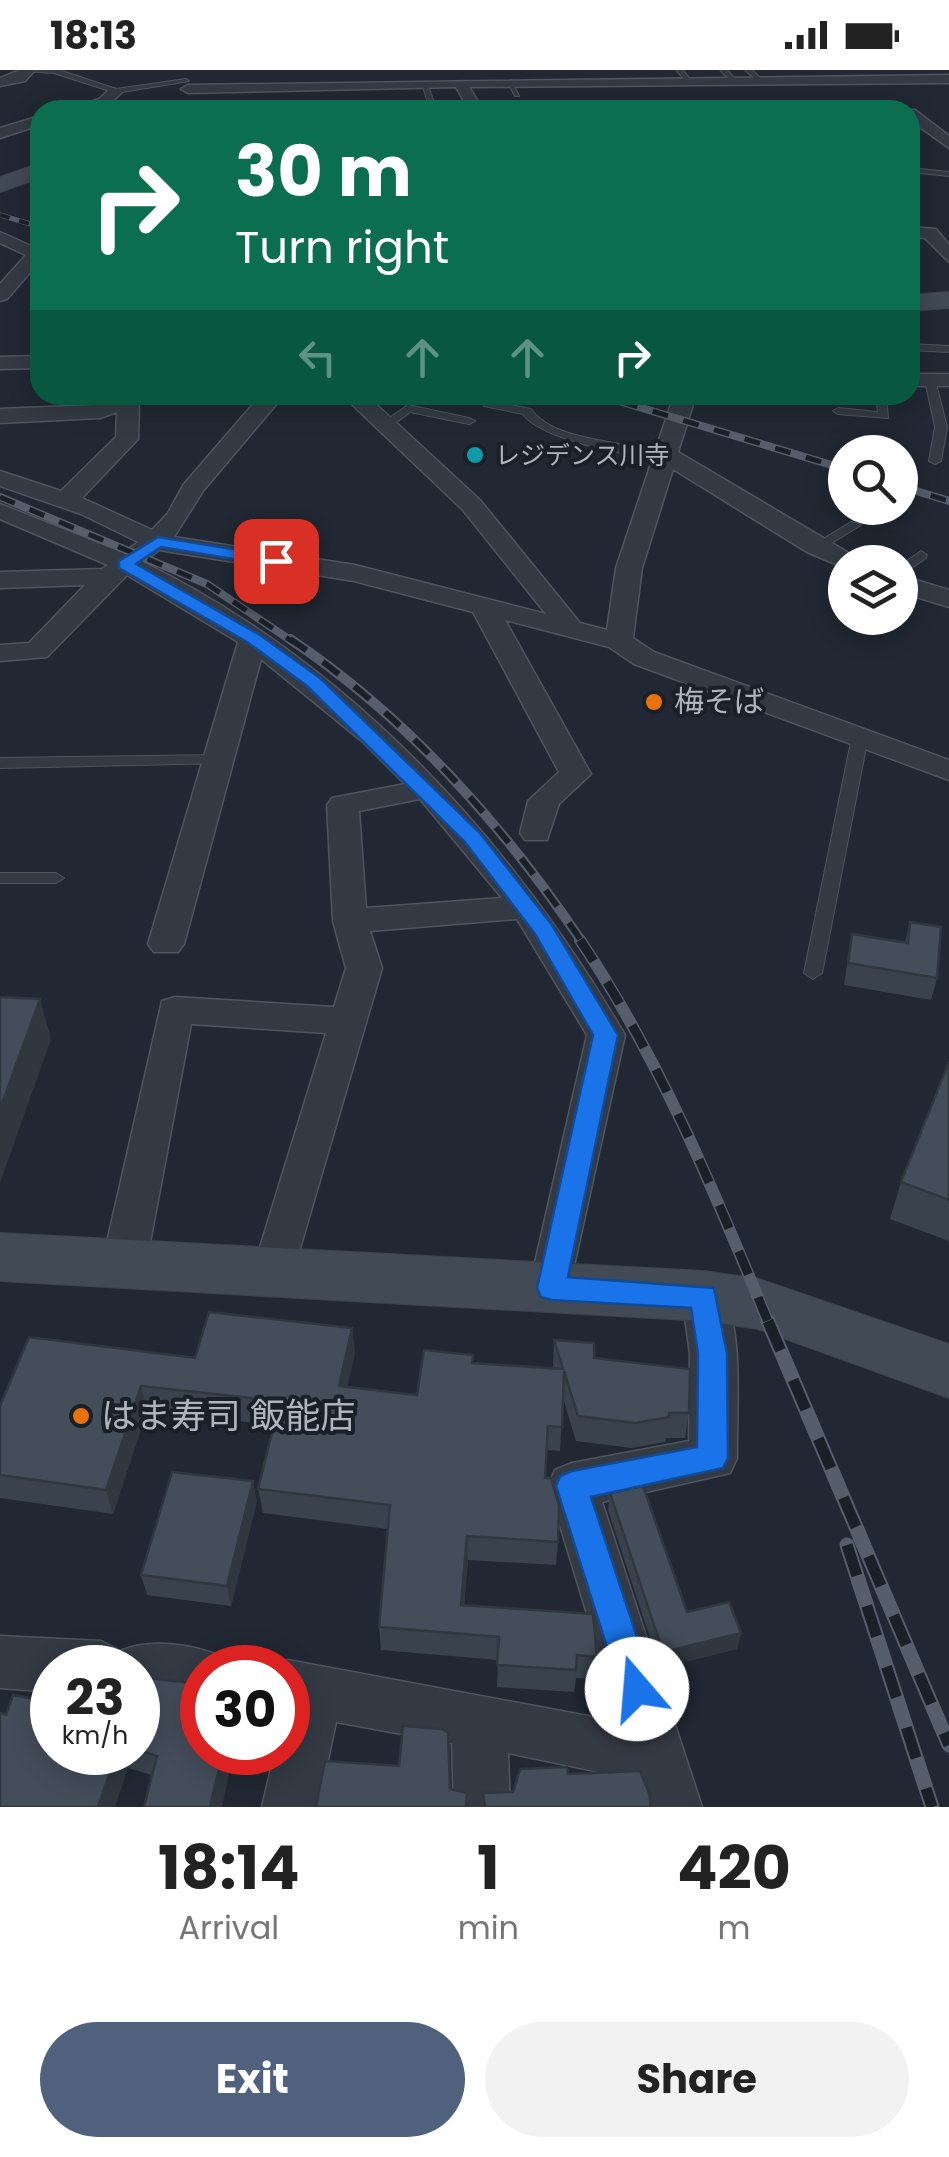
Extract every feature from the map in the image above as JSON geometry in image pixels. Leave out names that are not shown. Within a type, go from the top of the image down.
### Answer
[{"type":"street","points":[[2,80],[27,70]]},
{"type":"street","points":[[578,70],[589,84]]},
{"type":"street","points":[[742,76],[756,96]]},
{"type":"street","points":[[185,80],[460,84],[513,89],[589,84],[675,90],[691,83],[742,76],[947,81]]},
{"type":"street","points":[[856,81],[891,100]]},
{"type":"street","points":[[460,84],[470,100]]},
{"type":"street","points":[[106,100],[116,91]]},
{"type":"street","points":[[920,119],[947,140]]},
{"type":"street","points":[[5,128],[30,122]]},
{"type":"street","points":[[5,128],[30,129]]},
{"type":"street","points":[[920,139],[947,140]]},
{"type":"street","points":[[0,185],[30,176]]},
{"type":"street","points":[[920,232],[930,232],[949,257]]},
{"type":"street","points":[[0,237],[30,250]]},
{"type":"street","points":[[0,250],[30,255]]},
{"type":"street","points":[[0,296],[30,264]]},
{"type":"street","points":[[920,302],[949,300]]},
{"type":"street","points":[[0,363],[30,362]]},
{"type":"street","points":[[0,416],[49,405]]},
{"type":"street","points":[[59,405],[100,412],[117,405]]},
{"type":"street","points":[[66,500],[127,439],[133,405]]},
{"type":"street","points":[[0,669],[37,651],[117,571],[158,542],[188,504],[192,489],[263,405]]},
{"type":"street","points":[[366,405],[471,503],[523,564],[572,631]]},
{"type":"street","points":[[619,641],[629,568],[682,405]]},
{"type":"street","points":[[664,456],[828,552]]},
{"type":"street","points":[[0,478],[66,500],[158,542],[355,573],[619,641],[644,658],[949,771]]},
{"type":"street","points":[[0,511],[254,638],[314,682],[472,838],[526,907],[606,1035],[551,1288]]},
{"type":"street","points":[[0,580],[117,571]]},
{"type":"street","points":[[918,589],[949,599]]},
{"type":"street","points":[[484,607],[576,774],[544,801],[536,833]]},
{"type":"street","points":[[166,944],[254,638]]},
{"type":"street","points":[[0,653],[37,651]]},
{"type":"street","points":[[274,1273],[364,968],[350,921],[342,805],[425,789]]},
{"type":"street","points":[[350,921],[526,907]]},
{"type":"street","points":[[124,1264],[175,1010],[349,1021]]},
{"type":"street","points":[[0,1257],[704,1296],[759,1304],[949,1371]]},
{"type":"street","points":[[666,1782],[572,1486],[712,1458],[713,1354],[704,1296]]},
{"type":"street","points":[[0,1662],[30,1664]]},
{"type":"street","points":[[310,1691],[479,1720],[666,1782]]},
{"type":"street","points":[[479,1720],[482,1807]]},
{"type":"street","points":[[290,1807],[293,1775]]},
{"type":"lane","points":[[27,70],[55,70],[116,91],[185,80]]},
{"type":"lane","points":[[679,70],[691,83]]},
{"type":"lane","points":[[424,84],[431,100]]},
{"type":"lane","points":[[920,171],[949,174]]},
{"type":"lane","points":[[920,348],[949,350]]},
{"type":"lane","points":[[930,380],[941,426],[935,461]]},
{"type":"lane","points":[[494,405],[527,411],[534,421],[600,446],[664,456]]},
{"type":"lane","points":[[838,411],[884,416],[883,405]]},
{"type":"lane","points":[[389,423],[408,408],[469,422]]},
{"type":"lane","points":[[816,547],[855,525]]},
{"type":"lane","points":[[813,973],[860,737]]},
{"type":"lane","points":[[0,762],[219,760]]},
{"type":"lane","points":[[0,878],[56,878]]},
{"type":"building","points":[[910,922],[941,927],[937,978],[848,963],[852,934],[908,943]]},
{"type":"building","points":[[0,997],[40,999],[0,1109]]},
{"type":"building","points":[[949,1062],[949,1200],[901,1182]]},
{"type":"building","points":[[209,1312],[352,1328],[339,1386],[417,1395],[424,1350],[473,1355],[472,1363],[563,1369],[554,1340],[594,1343],[594,1358],[690,1369],[689,1413],[669,1413],[669,1417],[635,1423],[578,1416],[564,1371],[562,1427],[548,1426],[545,1478],[551,1478],[559,1506],[558,1542],[467,1536],[461,1605],[593,1614],[597,1657],[577,1655],[576,1670],[497,1665],[499,1637],[379,1627],[390,1505],[258,1489],[280,1401],[141,1386],[106,1490],[0,1475],[0,1406],[29,1337],[195,1358]]},
{"type":"building","points":[[172,1472],[253,1481],[227,1586],[141,1575]]},
{"type":"building","points":[[643,1486],[687,1612],[729,1602],[741,1633],[663,1652],[610,1493]]},
{"type":"building","points":[[160,1679],[180,1682],[180,1775],[218,1775],[210,1807],[144,1807],[152,1775],[160,1775]]},
{"type":"building","points":[[13,1695],[30,1698],[30,1775],[109,1775],[98,1807],[0,1807],[0,1713],[6,1715]]},
{"type":"building","points":[[403,1726],[443,1729],[448,1733],[450,1789],[467,1793],[466,1807],[316,1807],[325,1761],[399,1766]]},
{"type":"building","points":[[567,1767],[568,1774],[640,1771],[651,1807],[485,1807],[483,1793],[513,1792],[520,1769]]},
{"type":"railway","points":[[0,215],[30,224]]},
{"type":"railway","points":[[632,405],[828,464]]},
{"type":"railway","points":[[918,492],[949,501]]},
{"type":"railway","points":[[0,497],[207,584],[293,642]]},
{"type":"railway","points":[[290,639],[374,703],[451,776],[520,857],[582,942]]},
{"type":"railway","points":[[580,940],[636,1031],[660,1079],[706,1175],[769,1324]]},
{"type":"railway","points":[[768,1321],[949,1745]]},
{"type":"railway","points":[[847,1545],[932,1807]]},
{"type":"place","name":"レジデンス川寺","points":[[475,455]]},
{"type":"place","name":"梅そば","points":[[654,702]]},
{"type":"place","name":"はま寿司 飯能店","points":[[81,1416]]},
{"type":"route","points":[[276,561],[158,542],[125,564],[254,638],[314,682],[372,736],[472,838],[544,930],[606,1035],[551,1288],[704,1296],[713,1354],[712,1458],[572,1486],[637,1689]]}]
